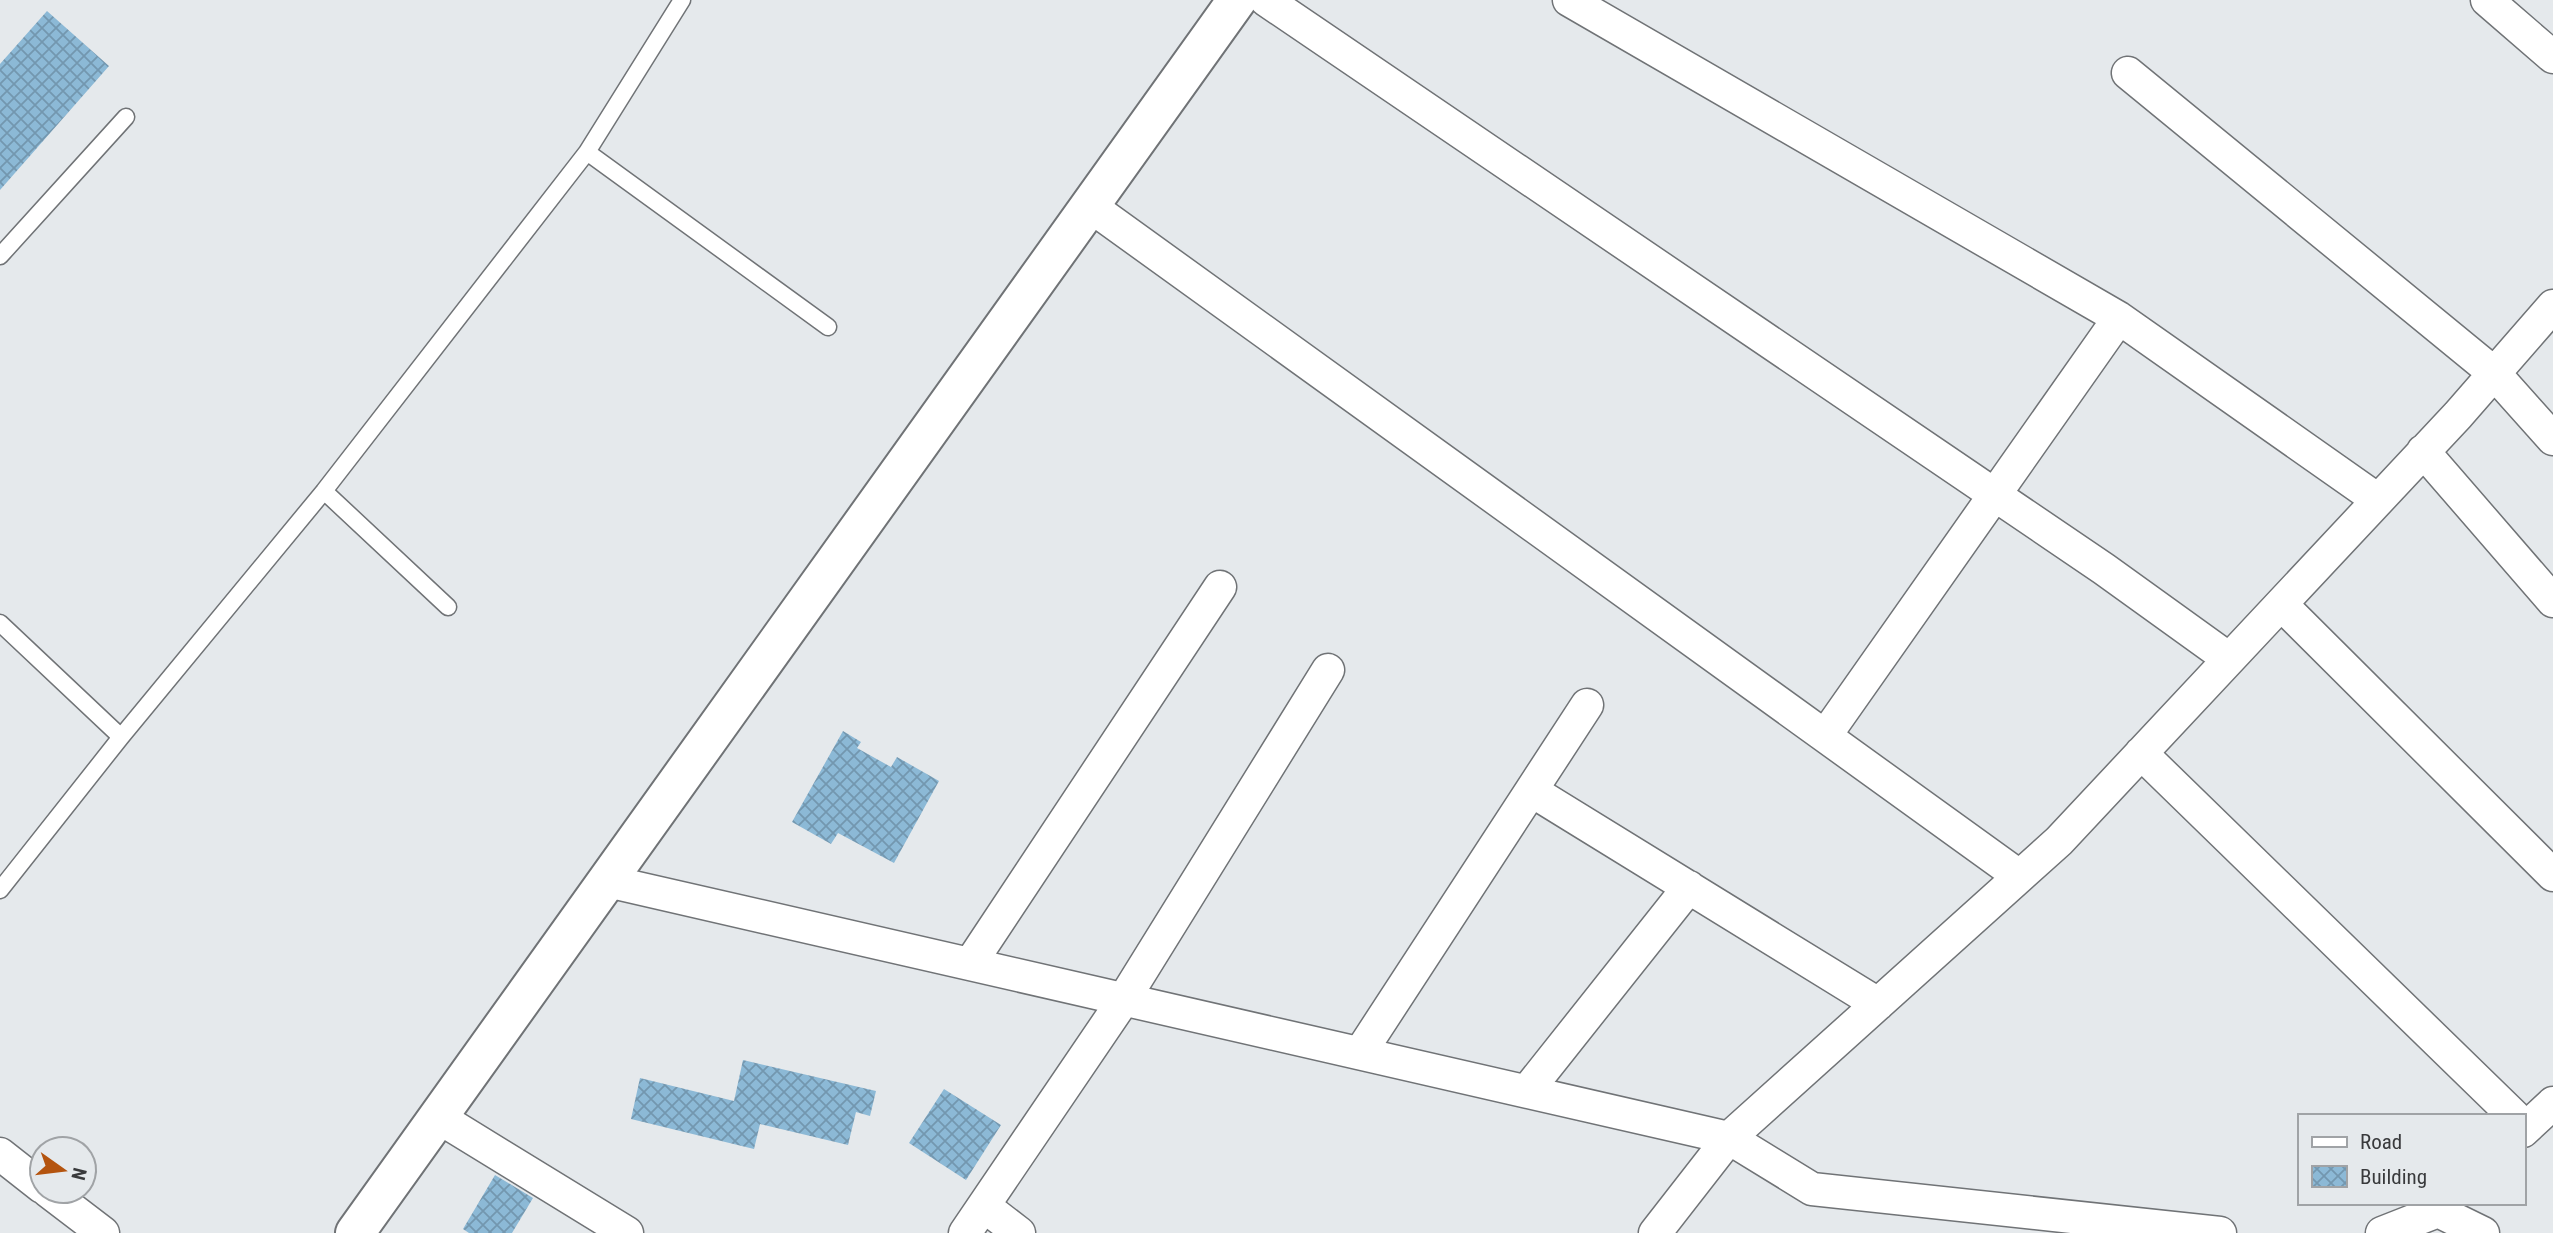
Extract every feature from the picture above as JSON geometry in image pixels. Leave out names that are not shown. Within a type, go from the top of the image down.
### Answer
[{"type":"street","points":[[355,1233],[1237,0]]},
{"type":"street","points":[[1266,0],[2104,569],[2230,659]]},
{"type":"street","points":[[1569,0],[2119,318],[2378,500]]},
{"type":"street","points":[[2487,0],[2553,57]]},
{"type":"street","points":[[2128,73],[2494,373],[2553,439]]},
{"type":"street","points":[[1090,206],[2019,876]]},
{"type":"street","points":[[1655,1233],[1729,1138],[2059,841],[2378,500],[2553,306]]},
{"type":"street","points":[[1825,736],[2119,318]]},
{"type":"street","points":[[2423,451],[2553,601]]},
{"type":"street","points":[[970,964],[1220,587]]},
{"type":"street","points":[[2281,604],[2553,876]]},
{"type":"street","points":[[965,1233],[1124,999],[1328,670]]},
{"type":"street","points":[[1360,1053],[1587,705]]},
{"type":"street","points":[[2141,753],[2511,1114]]},
{"type":"street","points":[[1532,791],[1878,1004]]},
{"type":"street","points":[[607,881],[1729,1138],[1812,1189],[2220,1233]]},
{"type":"street","points":[[1527,1091],[1689,887]]},
{"type":"street","points":[[2525,1123],[2553,1103]]},
{"type":"street","points":[[438,1117],[628,1233]]},
{"type":"street","points":[[0,1154],[28,1175]]},
{"type":"street","points":[[66,1205],[103,1233]]},
{"type":"street","points":[[984,1206],[1019,1233]]},
{"type":"street","points":[[2382,1233],[2442,1207],[2483,1233]]},
{"type":"lane","points":[[0,890],[121,737],[324,491],[587,152],[682,0]]},
{"type":"lane","points":[[0,256],[126,117]]},
{"type":"lane","points":[[587,152],[828,327]]},
{"type":"lane","points":[[324,491],[448,607]]},
{"type":"lane","points":[[0,623],[121,737]]},
{"type":"building","points":[[47,11],[109,66],[0,190],[0,64]]},
{"type":"building","points":[[843,731],[861,742],[857,748],[891,767],[897,757],[939,781],[894,863],[838,833],[831,844],[792,822]]},
{"type":"building","points":[[743,1060],[876,1091],[870,1116],[856,1112],[848,1145],[760,1124],[754,1149],[631,1119],[640,1078],[734,1101]]},
{"type":"building","points":[[944,1089],[1001,1125],[966,1180],[909,1143]]},
{"type":"building","points":[[495,1175],[533,1198],[512,1233],[469,1233],[463,1229]]}]
